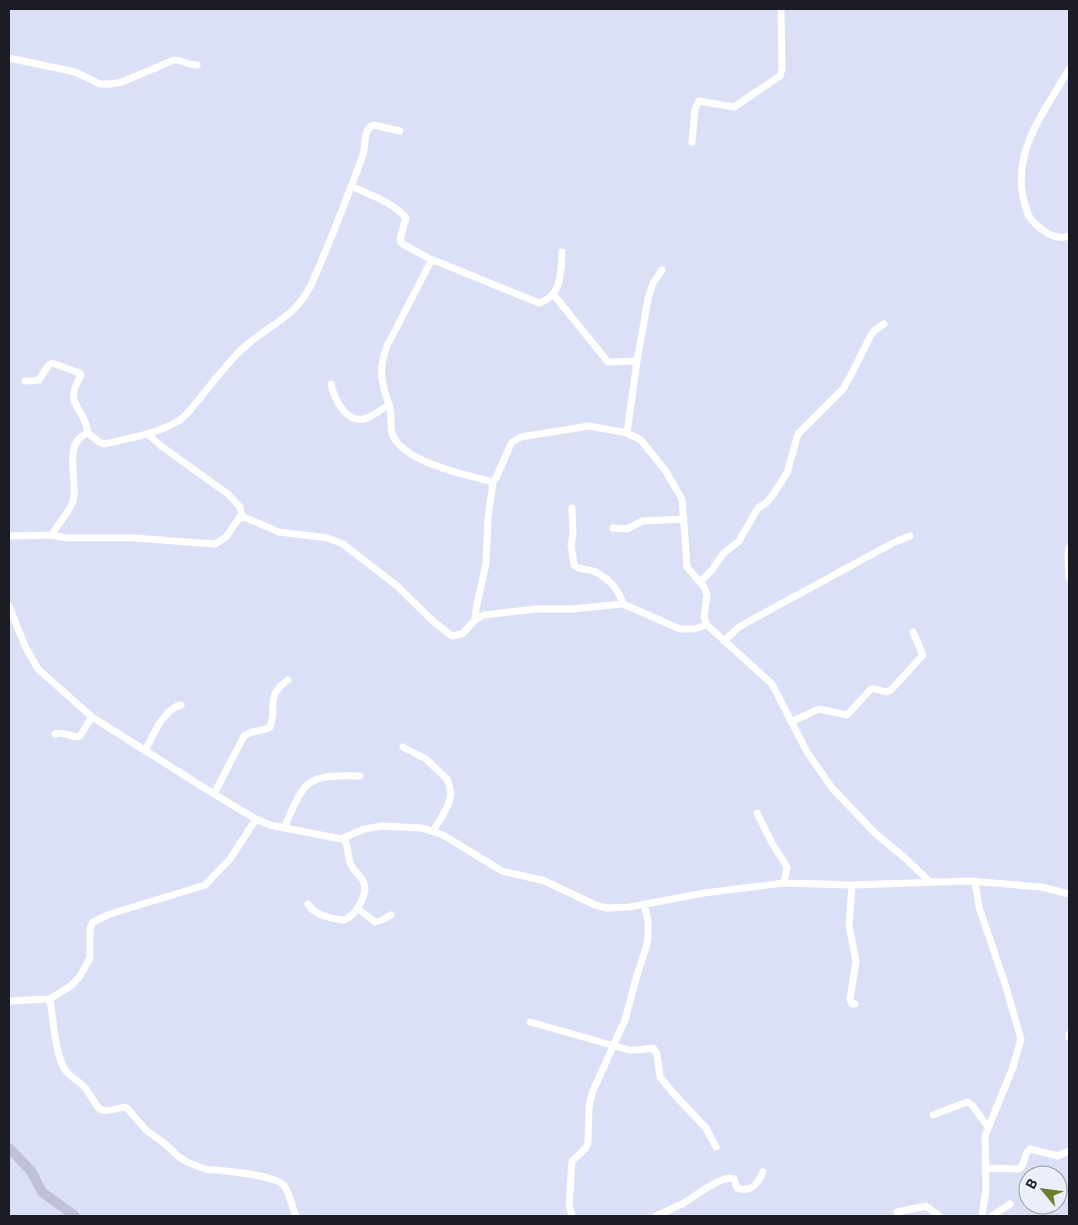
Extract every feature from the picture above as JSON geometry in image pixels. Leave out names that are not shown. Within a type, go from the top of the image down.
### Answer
[{"type":"street","points":[[692,142],[695,109],[699,101],[734,107],[780,76],[782,69],[780,9]]},
{"type":"street","points":[[9,58],[75,72],[100,84],[122,82],[174,60],[182,60],[189,65],[197,65]]},
{"type":"street","points":[[1069,69],[1024,151],[1020,172],[1023,197],[1032,222],[1055,236],[1069,236]]},
{"type":"street","points":[[25,381],[39,380],[52,363],[80,373],[81,376],[73,392],[73,400],[87,426],[88,433],[104,444],[148,434],[180,420],[243,348],[296,308],[310,287],[364,152],[369,128],[374,125],[400,131]]},
{"type":"street","points":[[351,186],[387,203],[402,213],[406,218],[400,239],[401,243],[432,260],[536,303],[543,302],[554,295],[561,278],[562,252]]},
{"type":"street","points":[[432,260],[428,264],[382,358],[381,376],[389,405],[392,434],[405,449],[437,466],[492,482]]},
{"type":"street","points":[[627,433],[650,289],[662,270]]},
{"type":"street","points":[[554,295],[608,362],[637,361]]},
{"type":"street","points":[[700,582],[712,570],[723,554],[740,541],[758,508],[766,503],[784,478],[798,434],[842,389],[874,330],[884,324]]},
{"type":"street","points":[[331,384],[336,403],[345,412],[356,418],[366,418],[389,405]]},
{"type":"street","points":[[475,620],[486,564],[492,482],[496,478],[512,442],[521,437],[589,426],[627,433],[642,440],[665,470],[680,494],[684,518],[687,568],[700,582],[707,595],[704,617],[707,625],[772,684],[814,763],[832,788],[875,832],[930,882]]},
{"type":"street","points":[[52,534],[73,500],[72,474],[75,447],[80,437],[88,433]]},
{"type":"street","points":[[148,434],[160,446],[228,494],[240,507],[242,518]]},
{"type":"street","points":[[572,508],[573,534],[571,545],[574,565],[577,568],[593,571],[616,588],[623,604]]},
{"type":"street","points":[[9,536],[52,534],[66,538],[135,538],[215,544],[226,537],[236,521],[242,518],[254,520],[279,532],[328,538],[343,544],[397,586],[434,622],[452,636],[462,634],[475,620],[484,615],[536,609],[571,609],[623,604],[680,629],[694,629],[707,625]]},
{"type":"street","points":[[613,528],[627,529],[643,521],[684,518]]},
{"type":"street","points":[[724,641],[739,627],[893,542],[910,536]]},
{"type":"street","points":[[1069,548],[1069,577]]},
{"type":"street","points":[[9,606],[25,646],[38,669],[92,716],[214,794],[256,819],[270,825],[340,839],[344,839],[364,829],[382,826],[422,828],[433,831],[498,869],[545,880],[595,905],[616,908],[704,893],[784,883],[852,885],[975,881],[1040,887],[1069,894]]},
{"type":"street","points":[[791,722],[820,709],[847,715],[851,713],[868,691],[876,689],[886,692],[891,690],[924,655],[913,632]]},
{"type":"street","points":[[214,794],[245,734],[270,727],[275,692],[281,684],[288,680]]},
{"type":"street","points":[[146,750],[160,723],[172,708],[181,705]]},
{"type":"street","points":[[55,734],[62,732],[78,737],[83,733],[92,716]]},
{"type":"street","points":[[403,747],[426,759],[449,783],[451,800],[433,831]]},
{"type":"street","points":[[284,828],[300,792],[311,781],[321,777],[360,776]]},
{"type":"street","points":[[757,813],[787,867],[784,883]]},
{"type":"street","points":[[9,1001],[50,999],[72,985],[86,968],[90,958],[90,929],[93,922],[110,914],[205,885],[230,859],[256,819]]},
{"type":"street","points":[[308,904],[314,911],[340,920],[347,919],[365,894],[364,881],[351,864],[344,839]]},
{"type":"street","points":[[975,881],[979,907],[1021,1039],[1013,1067],[988,1127],[984,1142],[986,1189],[982,1216]]},
{"type":"street","points":[[852,885],[849,926],[856,961],[850,999],[852,1004],[855,1004]]},
{"type":"street","points":[[572,1216],[568,1204],[572,1161],[586,1148],[588,1143],[589,1107],[592,1093],[629,1010],[648,939],[648,920],[644,904]]},
{"type":"street","points":[[356,908],[375,922],[391,915]]},
{"type":"street","points":[[50,999],[62,1065],[68,1074],[80,1082],[99,1109],[105,1111],[124,1106],[146,1130],[179,1157],[196,1167],[265,1177],[281,1184],[286,1190],[296,1216]]},
{"type":"street","points":[[530,1022],[613,1046],[637,1050],[653,1048],[656,1050],[660,1077],[706,1128],[716,1147]]},
{"type":"street","points":[[933,1115],[967,1102],[972,1105],[988,1127]]},
{"type":"street","points":[[9,1148],[30,1171],[42,1192],[75,1216]]},
{"type":"street","points":[[985,1168],[1019,1169],[1030,1149],[1058,1156],[1069,1151]]},
{"type":"street","points":[[656,1216],[683,1204],[729,1177],[734,1179],[737,1188],[754,1187],[757,1185],[763,1172]]},
{"type":"street","points":[[992,1216],[1010,1204]]},
{"type":"street","points":[[897,1212],[926,1206],[939,1216]]}]
